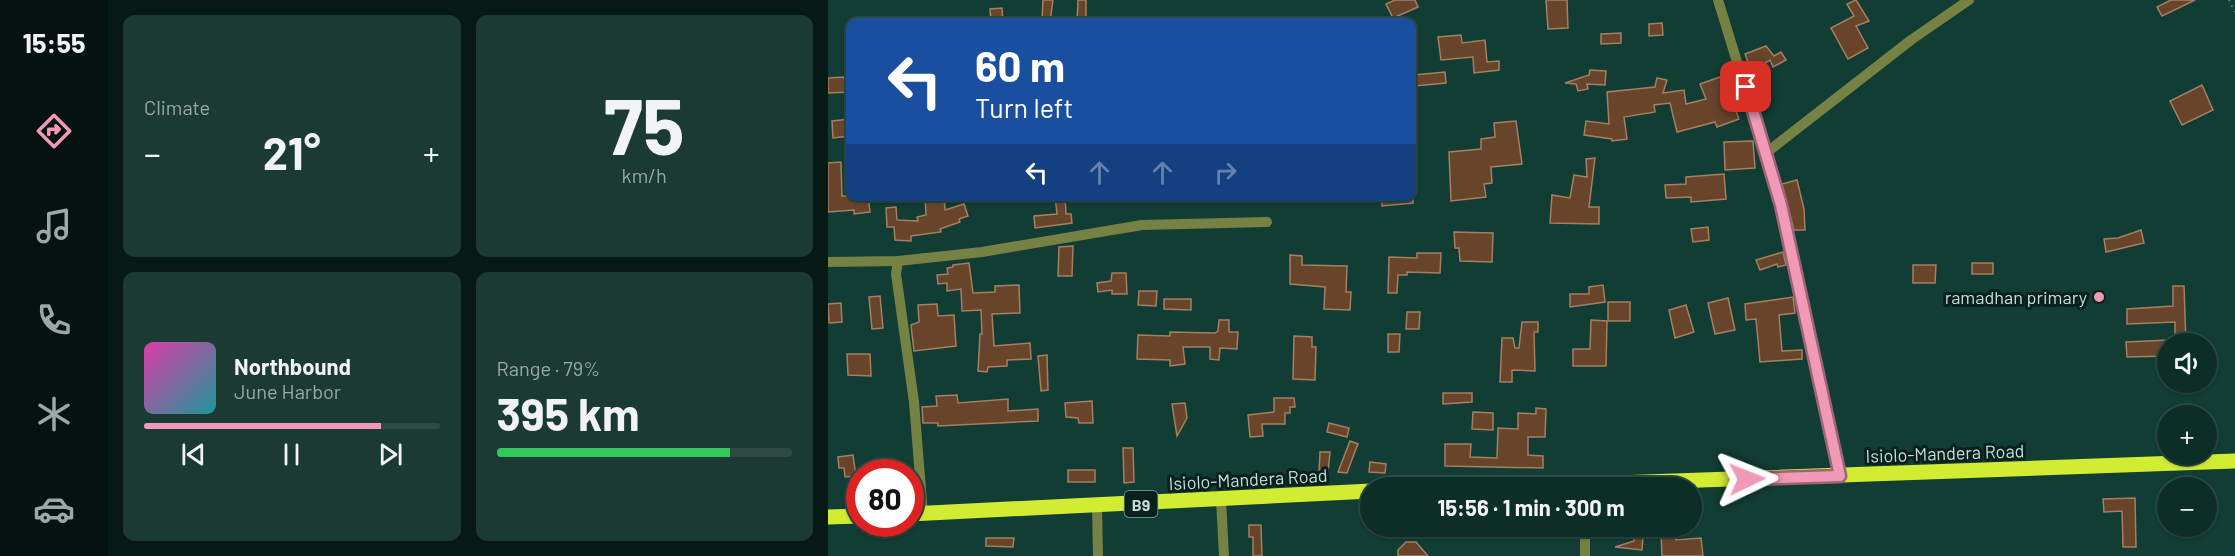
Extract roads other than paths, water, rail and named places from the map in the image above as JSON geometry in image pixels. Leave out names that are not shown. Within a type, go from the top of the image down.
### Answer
[{"type":"highway","name":"Isiolo-Mandera Road","points":[[1702,481],[2235,461]]},
{"type":"highway","name":"Isiolo-Mandera Road","points":[[924,514],[1360,492]]},
{"type":"highway","points":[[828,517],[846,516]]},
{"type":"street","points":[[1718,0],[1766,153],[1786,226],[1840,476]]},
{"type":"street","points":[[1766,153],[1911,40],[1969,0]]},
{"type":"street","points":[[828,262],[898,261],[982,252],[1142,225],[1267,222]]},
{"type":"street","points":[[898,261],[896,274],[912,379],[915,459]]},
{"type":"street","points":[[1221,500],[1224,556]]},
{"type":"street","points":[[1097,506],[1098,556]]},
{"type":"street","points":[[1585,537],[1585,556]]},
{"type":"place","name":"ramadhan primary","points":[[2099,297]]}]
